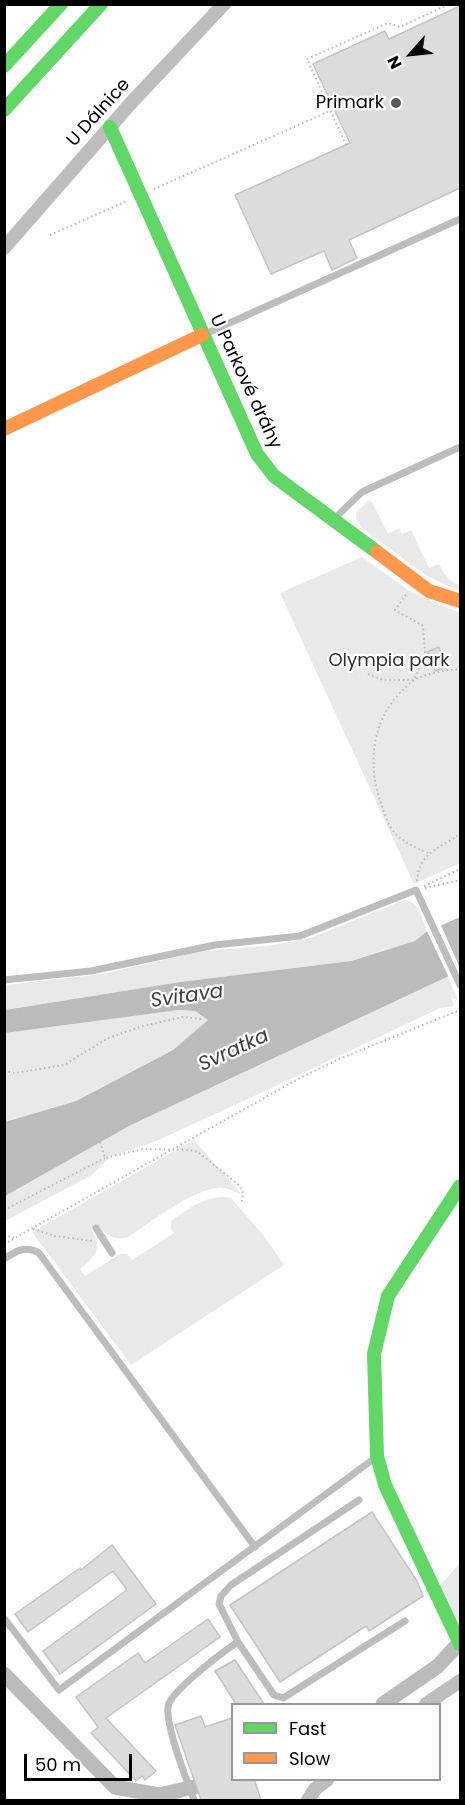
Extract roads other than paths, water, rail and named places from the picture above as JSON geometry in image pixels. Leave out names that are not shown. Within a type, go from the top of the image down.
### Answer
[{"type":"main road","points":[[4,66],[61,4]]},
{"type":"main road","points":[[4,110],[101,4]]},
{"type":"main road","name":"U Parkové dráhy","points":[[110,127],[202,335],[264,465],[274,476],[429,591],[460,601]]},
{"type":"main road","points":[[4,429],[202,335]]},
{"type":"main road","points":[[460,1186],[388,1296],[374,1354],[377,1456],[385,1485],[460,1644]]},
{"type":"street","name":"U Dálnice","points":[[4,248],[110,127],[224,4]]},
{"type":"street","points":[[427,1703],[460,1681]]},
{"type":"street","points":[[308,1800],[315,1789],[325,1781]]},
{"type":"lane","points":[[202,335],[460,219]]},
{"type":"lane","points":[[333,520],[362,492],[460,447]]},
{"type":"lane","points":[[4,980],[91,971],[215,945],[300,936],[416,890],[460,985]]},
{"type":"lane","points":[[96,1228],[112,1253]]},
{"type":"lane","points":[[4,1259],[24,1248],[39,1253],[255,1547]]},
{"type":"lane","points":[[4,1618],[59,1690],[377,1456]]},
{"type":"lane","points":[[359,1500],[231,1585],[221,1596],[219,1604],[238,1642],[274,1695],[283,1698],[405,1621]]},
{"type":"lane","points":[[193,1798],[167,1719],[169,1704],[188,1682],[238,1642]]},
{"type":"water","points":[[460,917],[460,971],[129,1126],[5,1196],[5,1122],[76,1101],[173,1050],[208,1020],[195,1011],[179,1010],[5,1033],[5,1010],[180,982],[351,961],[415,941],[426,932]]},
{"type":"waterway","points":[[384,1703],[438,1666],[460,1642]]},
{"type":"waterway","points":[[4,1674],[115,1787],[159,1795],[199,1786],[231,1774]]},
{"type":"place","name":"Primark","points":[[396,103]]},
{"type":"park label","name":"Olympia park","points":[[389,661]]},
{"type":"water label","name":"Svitava","points":[[187,997]]},
{"type":"water label","name":"Svratka","points":[[234,1051]]}]
